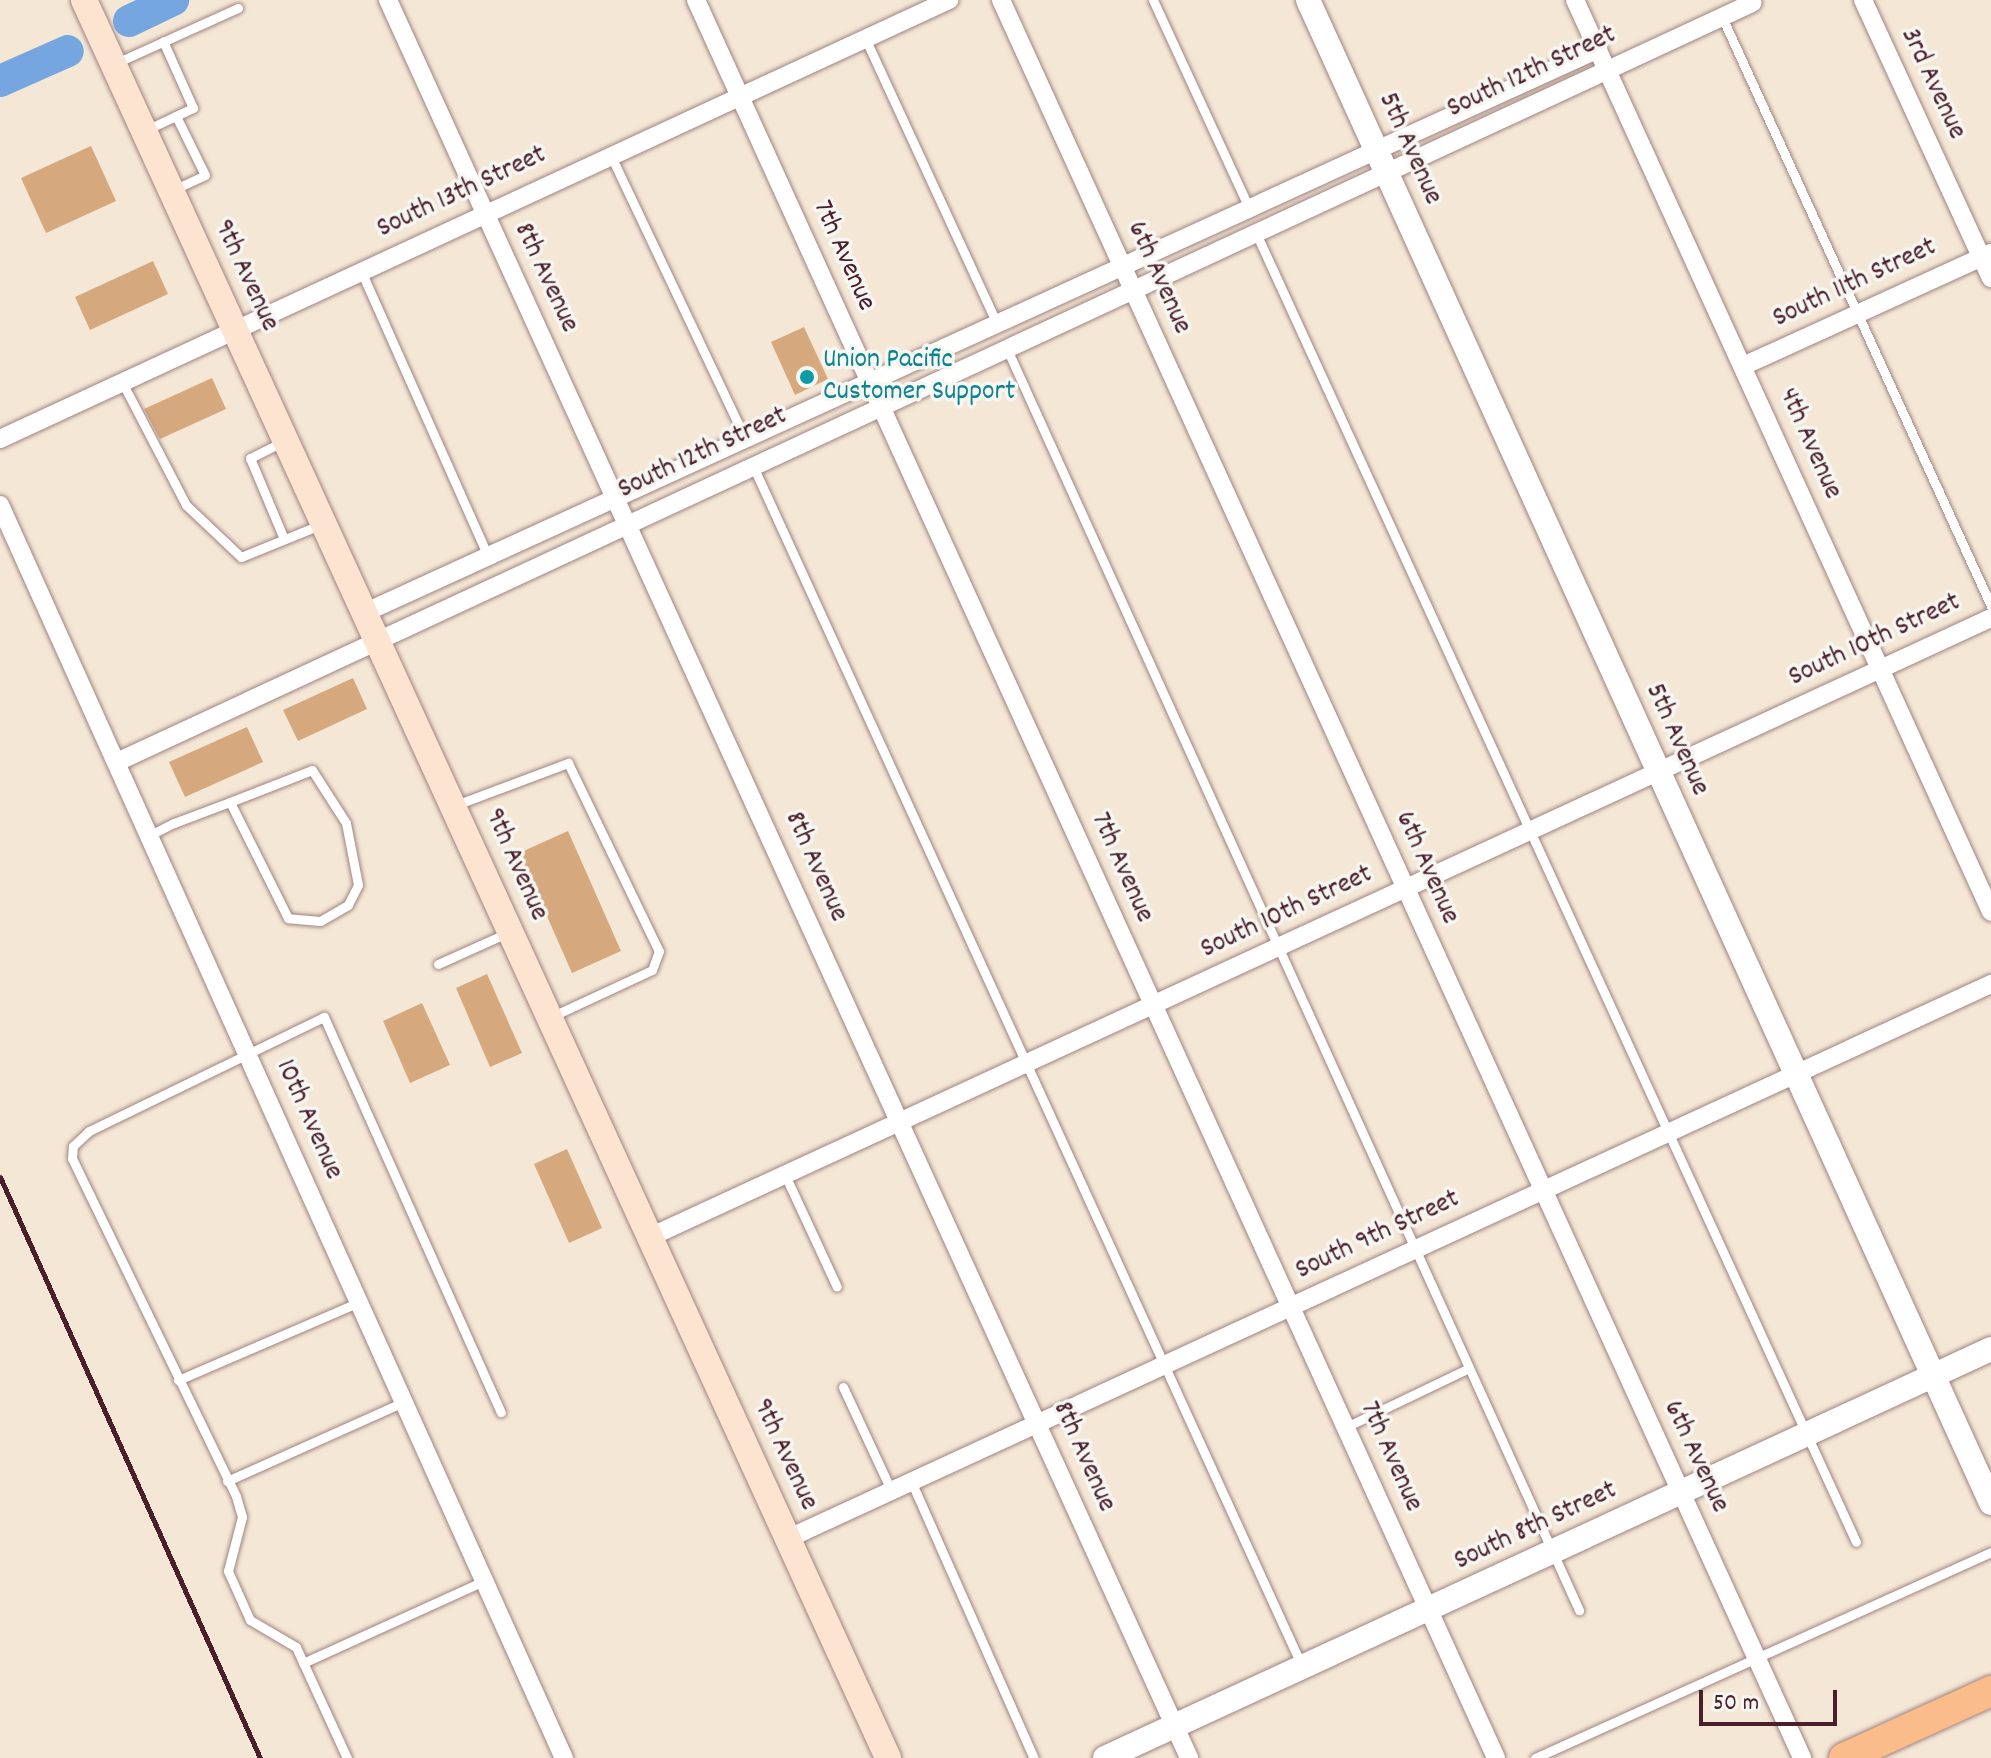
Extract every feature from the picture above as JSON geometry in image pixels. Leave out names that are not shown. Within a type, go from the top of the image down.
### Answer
[{"type":"main road","name":"9th Avenue","points":[[84,0],[888,1758]]},
{"type":"main road","points":[[1844,1758],[1991,1691]]},
{"type":"street","name":"8th Avenue","points":[[388,0],[1189,1758]]},
{"type":"street","name":"7th Avenue","points":[[696,0],[1496,1758]]},
{"type":"street","name":"South 13th Street","points":[[0,439],[739,94],[949,0]]},
{"type":"street","name":"6th Avenue","points":[[1001,0],[1802,1758]]},
{"type":"street","name":"5th Avenue","points":[[1308,0],[1990,1500]]},
{"type":"street","name":"4th Avenue","points":[[1575,0],[1991,912]]},
{"type":"street","name":"3rd Avenue","points":[[1863,0],[1986,255],[1991,278]]},
{"type":"street","name":"South 12th Street","points":[[1382,161],[1607,69],[1752,3]]},
{"type":"street","name":"South 12th Street","points":[[117,762],[379,644],[626,520],[1255,231],[1598,49]]},
{"type":"street","points":[[364,613],[617,501],[869,382],[1250,210],[1382,161]]},
{"type":"street","name":"South 11th Street","points":[[1743,366],[1986,255]]},
{"type":"street","name":"10th Avenue","points":[[0,505],[564,1758]]},
{"type":"street","name":"South 10th Street","points":[[650,1237],[1991,618]]},
{"type":"street","name":"South 9th Street","points":[[787,1539],[1991,984]]},
{"type":"street","name":"South 8th Street","points":[[1105,1758],[1991,1349]]},
{"type":"lane","points":[[1153,0],[1250,210]]},
{"type":"lane","points":[[113,64],[238,8]]},
{"type":"lane","points":[[1722,17],[1861,312],[1991,606]]},
{"type":"lane","points":[[865,38],[997,324]]},
{"type":"lane","points":[[144,132],[193,108],[163,41]]},
{"type":"lane","points":[[171,191],[205,175],[176,116]]},
{"type":"lane","points":[[610,154],[746,440]]},
{"type":"lane","points":[[1255,231],[1856,1542]]},
{"type":"lane","points":[[361,271],[489,558]]},
{"type":"lane","points":[[1006,346],[1276,949],[1579,1610]]},
{"type":"lane","points":[[122,382],[152,453],[211,530],[241,557],[324,524]]},
{"type":"lane","points":[[284,539],[250,458],[285,440]]},
{"type":"lane","points":[[752,463],[1162,1366],[1303,1667]]},
{"type":"lane","points":[[453,806],[568,763],[659,951],[652,970],[550,1018]]},
{"type":"lane","points":[[150,835],[230,802],[312,770],[346,823],[358,885],[348,905],[320,921],[288,918],[230,802]]},
{"type":"lane","points":[[438,964],[510,931]]},
{"type":"lane","points":[[347,1758],[296,1647],[250,1620],[228,1571],[242,1517],[72,1159],[73,1146],[89,1131],[324,1017],[501,1412]]},
{"type":"lane","points":[[785,1175],[837,1287]]},
{"type":"lane","points":[[178,1380],[359,1302]]},
{"type":"lane","points":[[1346,1427],[1469,1368]]},
{"type":"lane","points":[[843,1387],[891,1490]]},
{"type":"lane","points":[[227,1481],[404,1402]]},
{"type":"lane","points":[[911,1481],[1034,1758]]},
{"type":"lane","points":[[1535,1758],[1991,1552]]},
{"type":"lane","points":[[303,1663],[484,1581]]},
{"type":"building","points":[[91,146],[116,201],[46,233],[21,178]]},
{"type":"building","points":[[153,261],[168,294],[90,330],[75,297]]},
{"type":"building","points":[[804,327],[828,379],[795,395],[771,342]]},
{"type":"building","points":[[212,378],[226,409],[160,439],[144,409]]},
{"type":"building","points":[[353,678],[367,709],[298,741],[283,710]]},
{"type":"building","points":[[247,727],[263,762],[185,797],[169,762]]},
{"type":"building","points":[[568,831],[621,951],[572,973],[519,853]]},
{"type":"building","points":[[487,974],[522,1053],[490,1067],[456,988]]},
{"type":"building","points":[[422,1003],[450,1065],[410,1083],[383,1021]]},
{"type":"building","points":[[567,1149],[602,1228],[569,1243],[534,1164]]},
{"type":"waterway","points":[[129,21],[173,0]]},
{"type":"waterway","points":[[0,81],[68,51]]},
{"type":"railway","points":[[0,1177],[260,1758]]},
{"type":"place","name":"Union Pacific Customer Support","points":[[807,377]]}]
